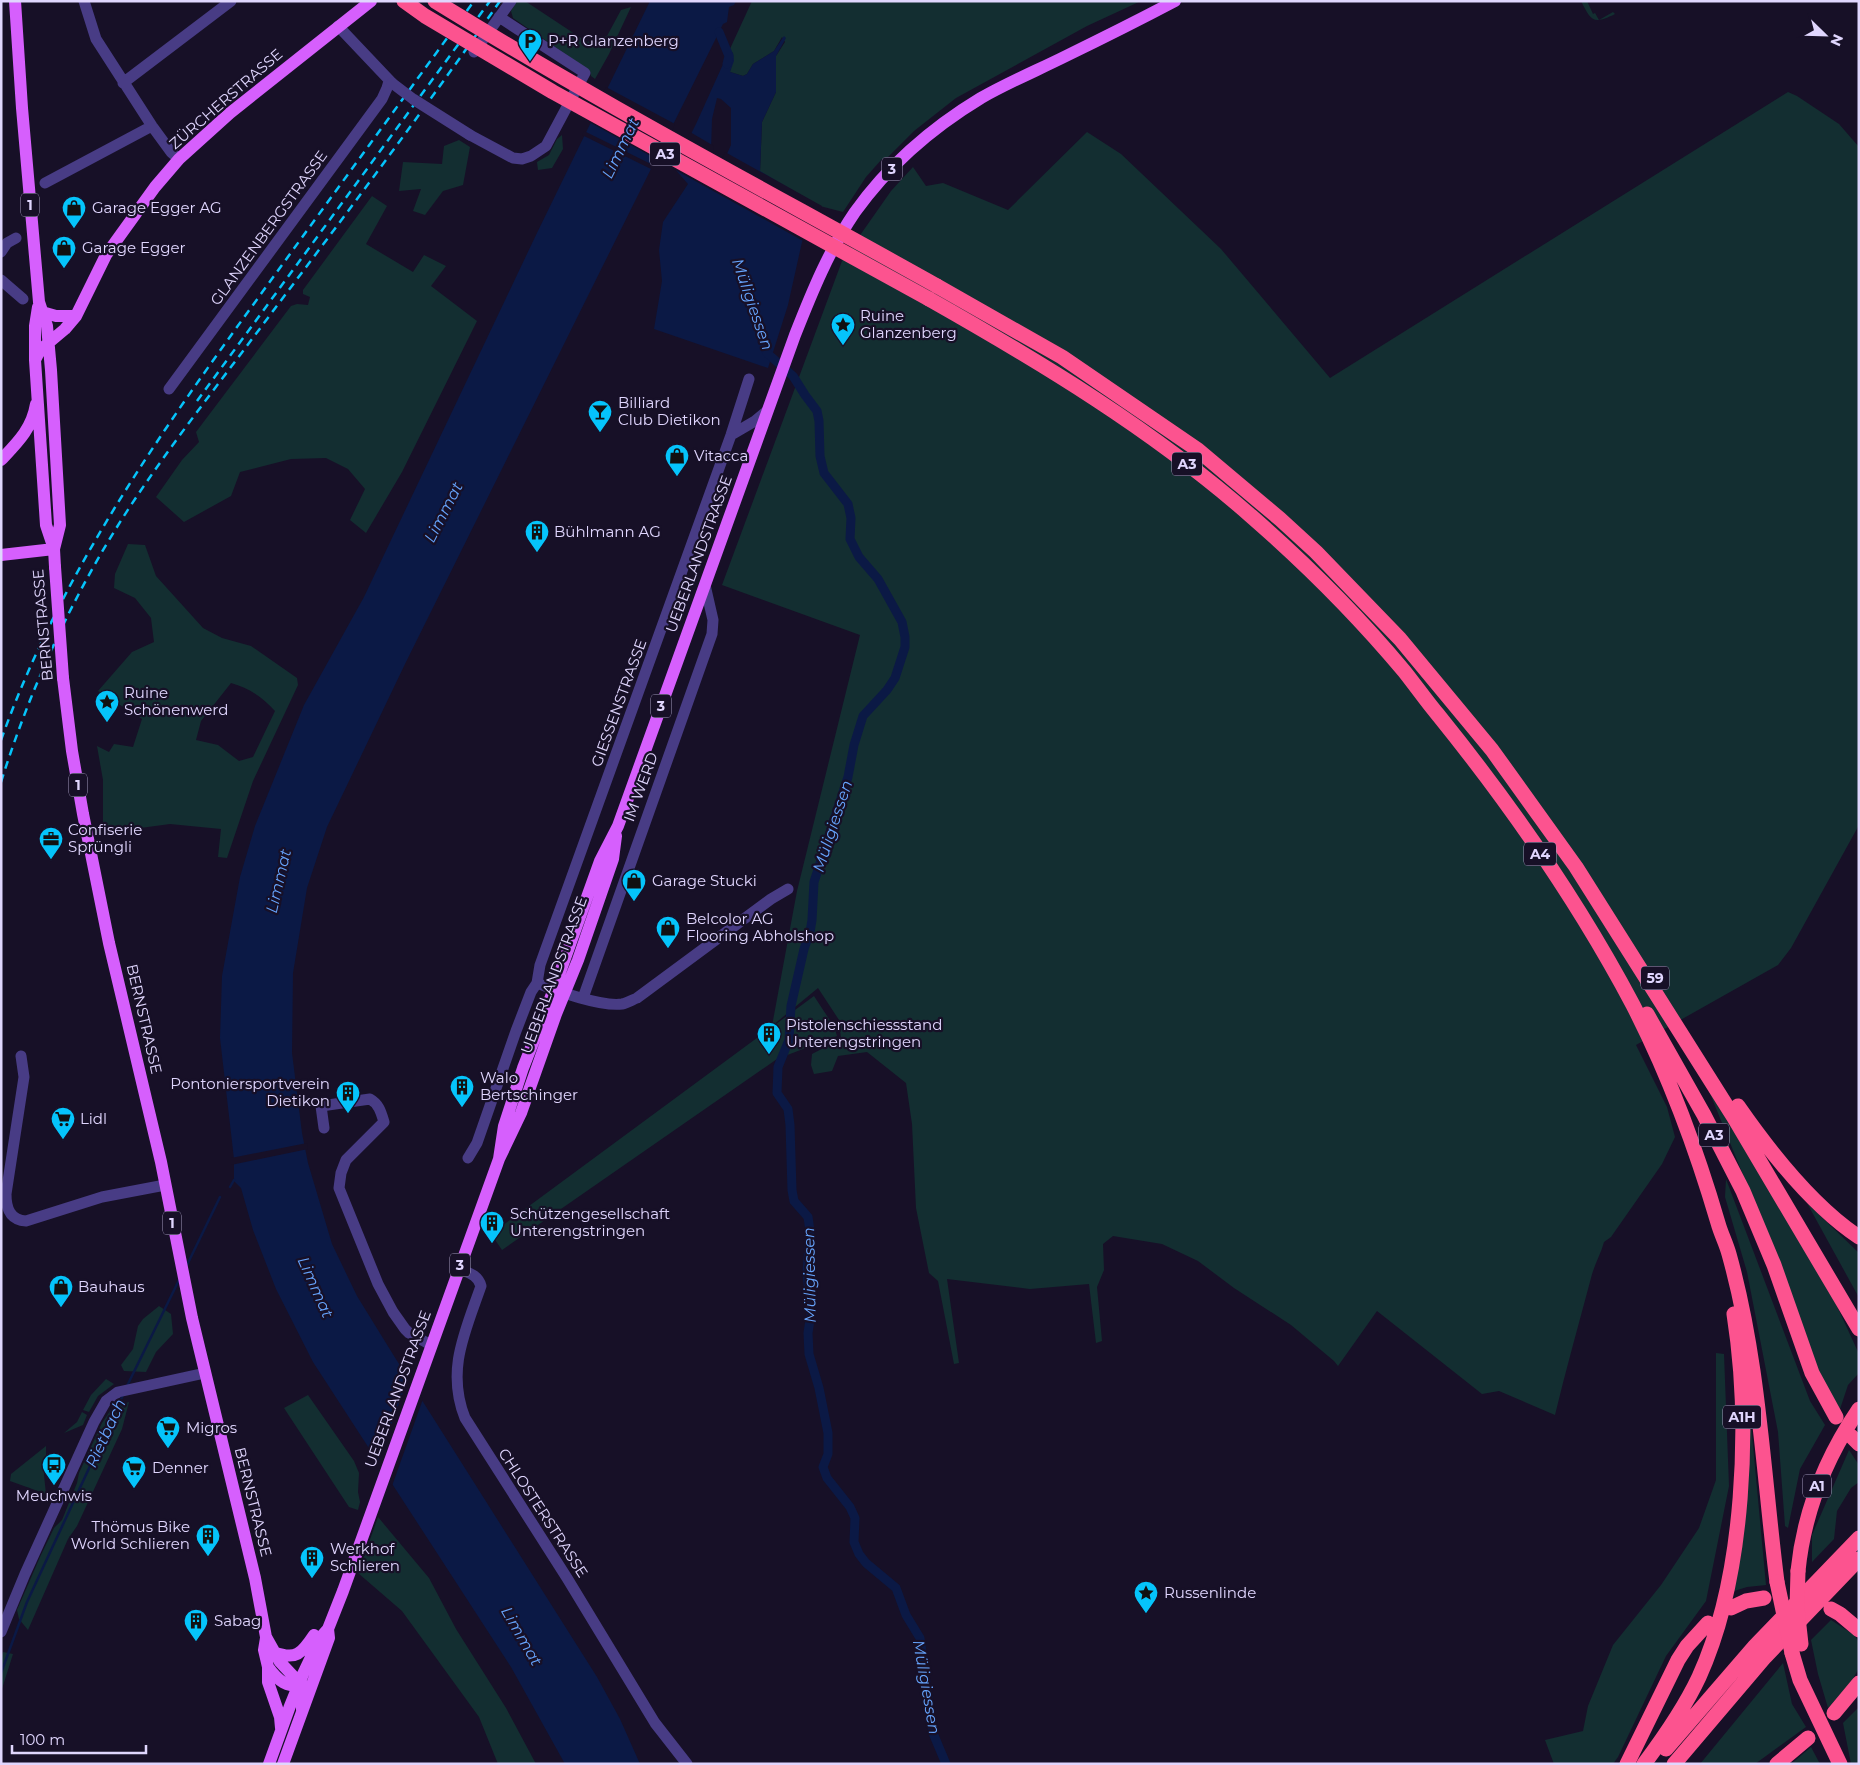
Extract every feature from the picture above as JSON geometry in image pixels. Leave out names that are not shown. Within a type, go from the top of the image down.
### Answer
[{"type":"highway","name":"A3","points":[[404,1],[425,16],[553,92],[1062,358],[1198,450],[1302,538],[1370,606],[1451,698],[1521,789],[1595,896]]},
{"type":"highway","name":"A3","points":[[435,1],[500,42],[933,292],[1138,427],[1214,485],[1311,571],[1408,675],[1424,686],[1496,780],[1576,895],[1631,985],[1704,1115],[1743,1191],[1774,1265],[1812,1373],[1836,1417]]},
{"type":"highway","name":"A4","points":[[1408,675],[1486,777],[1531,840],[1570,900],[1622,985],[1652,1045],[1686,1126],[1728,1248],[1733,1269],[1753,1368],[1777,1582],[1796,1648],[1800,1680],[1840,1764]]},
{"type":"highway","name":"59","points":[[1595,896],[1609,908],[1701,1049]]},
{"type":"highway","points":[[1595,896],[1734,1116],[1859,1329]]},
{"type":"highway","name":"A3","points":[[1701,1049],[1747,1119],[1782,1163],[1820,1205],[1859,1237]]},
{"type":"highway","name":"A1H","points":[[1644,1764],[1685,1704],[1705,1662],[1722,1606],[1735,1540],[1742,1458],[1742,1392],[1735,1317],[1720,1228]]},
{"type":"highway","name":"A1","points":[[1796,1648],[1798,1571],[1802,1536],[1815,1490],[1835,1447],[1859,1409]]},
{"type":"highway","points":[[1655,1764],[1755,1646],[1859,1538]]},
{"type":"highway","points":[[1674,1764],[1771,1650],[1859,1559]]},
{"type":"highway","points":[[1731,1608],[1746,1601],[1764,1598]]},
{"type":"highway","points":[[1831,1609],[1859,1630]]},
{"type":"highway","points":[[1627,1764],[1678,1660],[1687,1646],[1708,1624]]},
{"type":"highway","points":[[1834,1713],[1859,1683]]},
{"type":"highway","points":[[1777,1764],[1808,1738]]},
{"type":"main road","name":"BERNSTRASSE","points":[[15,1],[22,108],[40,307],[46,326],[51,370],[60,525],[54,549]]},
{"type":"main road","name":"ZÜRCHERSTRASSE","points":[[35,360],[40,350],[65,329],[76,316],[113,245],[155,187],[179,160],[228,114],[371,1]]},
{"type":"main road","name":"UEBERLANDSTRASSE","points":[[298,1686],[320,1638],[328,1629],[499,1159],[522,1113],[600,861],[618,826],[779,378],[817,280],[857,210],[884,177],[904,157],[948,120],[981,99],[1175,1]]},
{"type":"main road","name":"BERNSTRASSE","points":[[40,307],[36,326],[35,360],[42,440],[46,525],[54,549],[63,678],[72,751],[83,814],[109,943],[165,1185],[185,1286],[255,1578],[266,1637],[280,1662],[295,1678],[302,1697],[302,1710]]},
{"type":"main road","points":[[40,307],[56,316],[76,316]]},
{"type":"main road","points":[[1,460],[18,443],[34,415],[38,392]]},
{"type":"main road","points":[[18,443],[42,440],[56,449]]},
{"type":"main road","points":[[1,555],[54,549]]},
{"type":"main road","points":[[274,1652],[285,1656],[295,1656],[304,1649],[314,1635],[328,1629]]},
{"type":"main road","name":"UEBERLANDSTRASSE","points":[[313,1682],[329,1638],[328,1629]]},
{"type":"main road","name":"BERNSTRASSE","points":[[266,1637],[264,1650],[268,1667],[268,1682],[280,1717],[281,1730]]},
{"type":"main road","points":[[268,1667],[285,1685],[306,1686],[313,1682]]},
{"type":"main road","name":"BERNSTRASSE","points":[[283,1764],[313,1682]]},
{"type":"main road","points":[[269,1764],[298,1686]]},
{"type":"street","points":[[84,1],[96,39],[152,126],[179,160]]},
{"type":"street","points":[[123,82],[231,1]]},
{"type":"street","points":[[474,52],[511,1]]},
{"type":"street","points":[[338,26],[390,82],[413,99],[513,158],[522,158],[531,156],[546,146],[585,73],[499,17]]},
{"type":"street","name":"GLANZENBERGSTRASSE","points":[[169,389],[382,99],[390,82]]},
{"type":"street","points":[[45,183],[152,126]]},
{"type":"street","points":[[1,252],[7,243],[16,238]]},
{"type":"street","points":[[1,280],[23,299]]},
{"type":"street","name":"GIESSENSTRASSE","points":[[468,1158],[477,1143],[516,1031],[531,992],[537,982],[540,965],[731,435],[749,378]]},
{"type":"street","points":[[731,435],[755,422],[767,411]]},
{"type":"street","name":"IM WERD","points":[[583,998],[712,634],[713,620],[705,585]]},
{"type":"street","points":[[537,982],[583,998],[621,1004],[637,998],[771,898],[788,889]]},
{"type":"street","points":[[21,1056],[24,1077],[6,1199],[10,1215],[16,1219],[26,1221],[102,1197],[165,1185]]},
{"type":"street","points":[[324,1128],[321,1106],[370,1099],[376,1102],[380,1110],[384,1122],[346,1160],[341,1173],[339,1188],[378,1284],[393,1312],[409,1334],[431,1345]]},
{"type":"street","name":"CHLOSTERSTRASSE","points":[[459,1269],[476,1276],[480,1280],[481,1286],[461,1345],[456,1368],[456,1389],[459,1404],[465,1418],[568,1578],[655,1723],[687,1764]]},
{"type":"street","points":[[1,1632],[25,1574],[94,1422],[106,1401],[118,1392],[205,1373]]},
{"type":"green space","points":[[517,1],[525,1],[587,42],[607,36],[621,10],[631,7],[595,79],[591,76],[590,71],[513,18],[511,11]]},
{"type":"green space","points":[[752,1],[1141,1],[1087,26],[956,98],[914,131],[884,161],[882,159],[866,177],[843,212],[820,206],[760,172],[762,122],[776,92],[776,56],[785,42],[782,37],[774,51],[753,64],[747,74],[743,76],[730,72],[733,53],[729,51]]},
{"type":"green space","points":[[1581,1],[1587,1],[1593,14],[1595,13],[1599,20],[1590,17]]},
{"type":"green space","points":[[1613,12],[1615,14],[1608,17],[1600,20]]},
{"type":"green space","points":[[1788,92],[1839,124],[1859,147],[1859,825],[1791,948],[1778,965],[1636,1045],[1667,1107],[1675,1137],[1662,1164],[1611,1237],[1604,1242],[1592,1273],[1555,1415],[1499,1391],[1482,1394],[1377,1311],[1338,1366],[1291,1325],[1234,1288],[1198,1261],[1162,1244],[1113,1236],[1103,1244],[1104,1270],[1097,1287],[1102,1341],[1096,1343],[1089,1284],[1030,1289],[947,1279],[959,1363],[954,1364],[938,1281],[929,1273],[916,1208],[912,1124],[906,1083],[867,1052],[838,1056],[832,1071],[814,1074],[811,1065],[812,1054],[841,1039],[839,1020],[818,988],[772,1026],[797,891],[860,635],[722,585],[842,261],[891,191],[913,167],[926,186],[943,183],[1008,210],[1087,132],[1121,154],[1221,249],[1330,378]]},
{"type":"green space","points":[[562,135],[563,149],[552,168],[538,170],[537,162],[549,155],[557,139]]},
{"type":"green space","points":[[459,140],[470,147],[463,185],[443,191],[425,215],[413,211],[421,189],[399,191],[403,162],[442,164],[444,146]]},
{"type":"green space","points":[[372,196],[387,206],[366,244],[413,272],[424,255],[446,266],[431,286],[477,321],[402,472],[366,533],[350,520],[365,489],[348,469],[326,458],[291,459],[240,472],[231,496],[184,522],[156,497],[182,460],[199,442],[196,432],[291,306],[297,304],[308,305],[310,297],[303,294],[303,290]]},
{"type":"green space","points":[[128,544],[145,545],[156,576],[203,628],[222,638],[251,646],[297,678],[298,685],[253,781],[227,858],[218,857],[221,829],[170,824],[133,829],[103,829],[103,780],[97,746],[109,752],[114,744],[133,747],[142,719],[98,691],[132,652],[154,642],[151,618],[135,598],[114,588],[115,574]],"holes":[[[231,683],[255,694],[275,711],[253,757],[239,761],[218,745],[196,740],[201,721]]]},
{"type":"green space","points":[[814,996],[831,1022],[827,1025],[833,1023],[837,1036],[777,1059],[502,1250],[491,1234]]},
{"type":"green space","points":[[1709,1091],[1789,1222],[1836,1304],[1859,1354],[1859,1373],[1848,1385],[1840,1409],[1820,1378],[1750,1192]]},
{"type":"green space","points":[[1726,1179],[1810,1401],[1825,1425],[1800,1469],[1788,1528],[1785,1526],[1778,1432],[1747,1272],[1725,1197]]},
{"type":"green space","points":[[1807,1203],[1859,1253],[1859,1298],[1857,1294]]},
{"type":"green space","points":[[159,1306],[171,1314],[173,1334],[156,1352],[146,1372],[124,1371],[121,1365],[133,1349],[138,1326],[143,1319]]},
{"type":"green space","points":[[1716,1353],[1724,1354],[1729,1486],[1706,1601],[1666,1656],[1613,1764],[1554,1764],[1545,1740],[1583,1731],[1588,1706],[1613,1645],[1661,1585],[1699,1528],[1716,1480]]},
{"type":"green space","points":[[106,1379],[114,1384],[98,1396],[89,1412],[83,1410],[91,1395]]},
{"type":"green space","points":[[1747,1381],[1766,1585],[1747,1587],[1731,1592]]},
{"type":"green space","points":[[308,1395],[354,1461],[359,1473],[358,1492],[360,1502],[358,1510],[349,1507],[284,1408]]},
{"type":"green space","points":[[129,1402],[122,1429],[77,1526],[68,1539],[28,1630],[19,1619],[17,1610],[40,1557],[54,1528],[62,1520],[77,1483],[79,1473],[102,1423],[112,1408]]},
{"type":"green space","points":[[82,1412],[87,1415],[83,1425],[64,1433],[77,1422]]},
{"type":"green space","points":[[46,1446],[44,1475],[46,1494],[10,1481],[11,1474]]},
{"type":"green space","points":[[1849,1450],[1859,1465],[1859,1482],[1851,1488],[1837,1511],[1834,1539],[1812,1562],[1812,1535]]},
{"type":"green space","points":[[378,1517],[429,1578],[456,1629],[506,1708],[536,1764],[498,1764],[479,1717],[402,1611],[358,1573]]},
{"type":"green space","points":[[1831,1620],[1854,1635],[1859,1642],[1859,1668],[1851,1682],[1828,1708],[1811,1640]]},
{"type":"green space","points":[[3,1652],[13,1654],[1,1692],[1,1658]]},
{"type":"green space","points":[[1783,1663],[1792,1704],[1806,1727],[1755,1764],[1700,1764]]},
{"type":"green space","points":[[1859,1707],[1859,1764],[1851,1764],[1843,1723]]},
{"type":"green space","points":[[1811,1747],[1820,1764],[1791,1764]]},
{"type":"water","name":"Limmat","points":[[650,1],[736,1],[734,5],[729,7],[727,22],[723,24],[405,664],[327,827],[307,888],[293,973],[292,1053],[302,1133],[308,1163],[332,1244],[357,1296],[597,1677],[620,1719],[640,1764],[565,1764],[511,1667],[313,1362],[276,1289],[253,1230],[241,1188],[234,1181],[234,1159],[220,1038],[222,976],[240,877],[255,826],[304,705],[364,597],[536,235]]},
{"type":"water","points":[[784,36],[786,38],[776,56],[776,92],[762,122],[760,171],[820,206],[802,242],[788,305],[768,368],[654,329],[662,281],[659,250],[663,222],[688,184],[674,168],[729,51],[733,53],[734,61],[730,72],[743,76],[747,74],[753,64],[774,51]],"holes":[[[717,98],[721,99],[731,108],[731,145],[720,169],[711,151],[712,119]]]},
{"type":"pier","points":[[606,87],[675,124],[658,160],[589,122]]},
{"type":"pier","points":[[584,131],[655,166],[653,170],[582,135]]},
{"type":"pier","points":[[690,132],[714,146],[709,161],[719,166],[725,152],[822,206],[805,242],[672,168]]},
{"type":"pier","points":[[307,1143],[308,1149],[231,1165],[231,1158]]},
{"type":"pier","points":[[409,1376],[423,1399],[392,1486],[377,1464]]},
{"type":"waterway","name":"Müligiessen","points":[[719,32],[729,56],[727,64]]},
{"type":"waterway","name":"Müligiessen","points":[[765,347],[767,353],[793,376],[817,411],[820,456],[824,473],[848,504],[851,518],[850,539],[859,557],[878,579],[902,622],[905,637],[905,647],[895,678],[887,690],[863,716],[854,745],[848,777],[814,882],[810,932],[804,949],[791,1006],[789,1040],[778,1067],[777,1093],[788,1109],[794,1201],[808,1217],[810,1231],[807,1273],[811,1313],[808,1333],[809,1354],[819,1388],[828,1433],[828,1454],[823,1467],[827,1478],[850,1507],[855,1518],[854,1542],[859,1554],[866,1563],[896,1588],[906,1615],[920,1638],[933,1733],[946,1764]]},
{"type":"waterway","name":"Rietbach","points":[[230,1187],[234,1180]]},
{"type":"waterway","name":"Rietbach","points":[[187,1265],[220,1197]]},
{"type":"waterway","name":"Rietbach","points":[[127,1386],[180,1278]]},
{"type":"waterway","name":"Rietbach","points":[[1,1673],[27,1602],[123,1395]]},
{"type":"railway","points":[[1,740],[25,678],[53,618],[117,504],[152,449],[227,341],[474,1]]},
{"type":"railway","points":[[197,401],[490,1]]},
{"type":"railway","points":[[1,782],[38,680],[53,647],[85,582],[122,519],[177,440],[388,157],[500,1]]},
{"type":"place","name":"P+R Glanzenberg","points":[[530,62]]},
{"type":"place","name":"Garage Egger AG","points":[[74,229]]},
{"type":"place","name":"Garage Egger","points":[[64,269]]},
{"type":"place","name":"Ruine Glanzenberg","points":[[843,346]]},
{"type":"place","name":"Billiard Club Dietikon","points":[[600,433]]},
{"type":"place","name":"Vitacca","points":[[677,477]]},
{"type":"place","name":"Bühlmann AG","points":[[537,553]]},
{"type":"place","name":"Ruine Schönenwerd","points":[[107,723]]},
{"type":"place","name":"Confiserie Sprüngli","points":[[51,860]]},
{"type":"place","name":"Garage Stucki","points":[[634,902]]},
{"type":"place","name":"Belcolor AG Flooring Abholshop","points":[[668,949]]},
{"type":"place","name":"Pistolenschiessstand Unterengstringen","points":[[769,1055]]},
{"type":"place","name":"Walo Bertschinger","points":[[462,1108]]},
{"type":"place","name":"Pontoniersportverein Dietikon","points":[[348,1114]]},
{"type":"place","name":"Lidl","points":[[63,1140]]},
{"type":"place","name":"Schützengesellschaft Unterengstringen","points":[[492,1244]]},
{"type":"place","name":"Bauhaus","points":[[61,1308]]},
{"type":"place","name":"Migros","points":[[168,1449]]},
{"type":"place","name":"Meuchwis","points":[[54,1486]]},
{"type":"place","name":"Denner","points":[[134,1489]]},
{"type":"place","name":"Thömus Bike World Schlieren","points":[[208,1557]]},
{"type":"place","name":"Werkhof Schlieren","points":[[312,1579]]},
{"type":"place","name":"Russenlinde","points":[[1146,1614]]},
{"type":"place","name":"Sabag","points":[[196,1642]]}]
